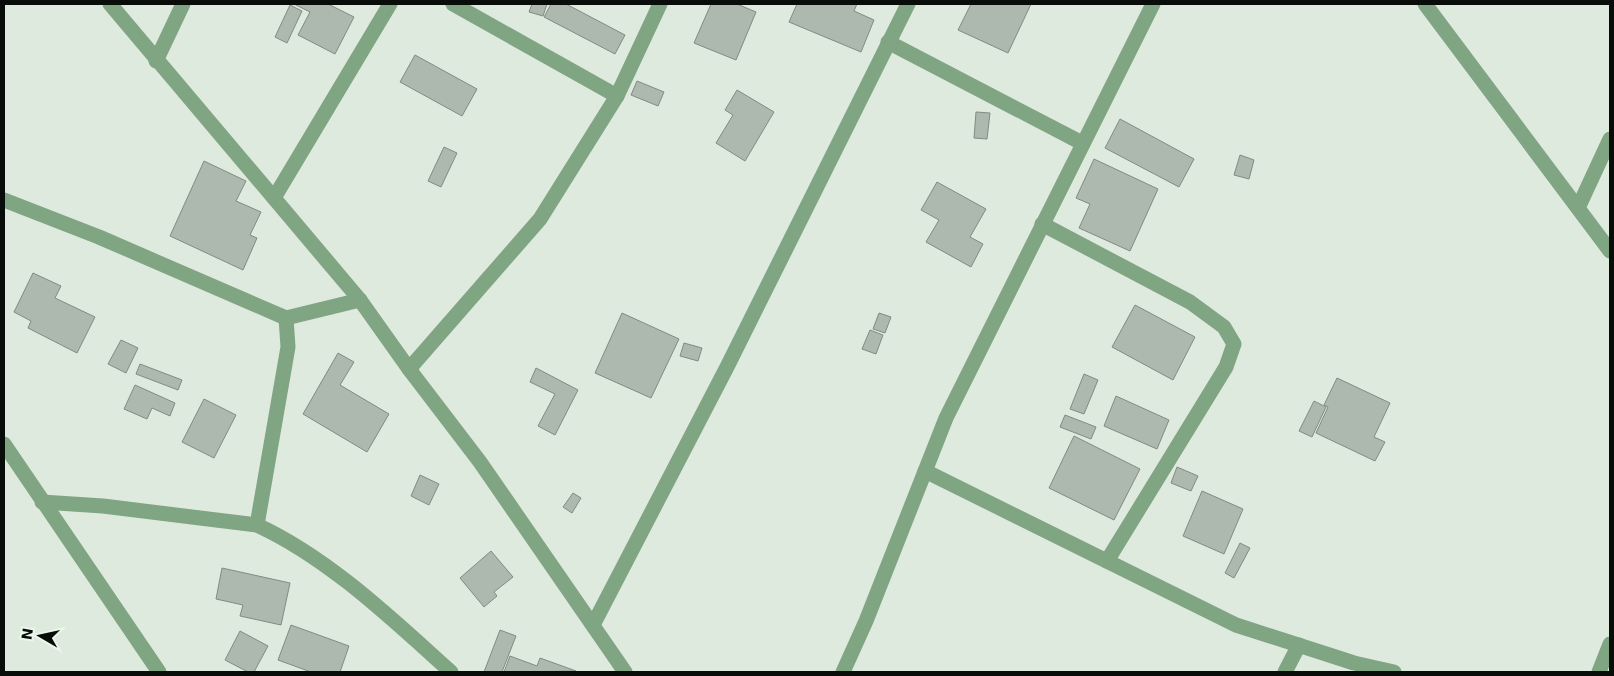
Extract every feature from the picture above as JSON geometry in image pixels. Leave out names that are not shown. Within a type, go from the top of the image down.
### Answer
[{"type":"street","points":[[110,4],[156,62],[360,300],[409,369],[480,462],[593,625],[613,666],[625,672]]},
{"type":"street","points":[[156,62],[183,4]]},
{"type":"street","points":[[274,198],[390,4]]},
{"type":"street","points":[[453,4],[617,96]]},
{"type":"street","points":[[409,369],[540,219],[617,96],[660,4]]},
{"type":"street","points":[[593,625],[727,367],[908,4]]},
{"type":"street","points":[[843,672],[866,621],[946,418],[1082,142],[1153,4]]},
{"type":"street","points":[[1425,4],[1438,10],[1610,251]]},
{"type":"street","points":[[888,42],[1082,142]]},
{"type":"street","points":[[1578,208],[1610,139]]},
{"type":"street","points":[[4,200],[99,237],[286,318],[360,300]]},
{"type":"street","points":[[1042,224],[1190,302],[1224,327],[1234,344],[1226,367],[1107,561]]},
{"type":"street","points":[[257,525],[288,347],[286,318]]},
{"type":"street","points":[[4,444],[159,672]]},
{"type":"street","points":[[925,471],[1236,625],[1354,663],[1394,672]]},
{"type":"street","points":[[42,502],[103,506],[257,525],[280,536],[341,579],[389,616],[451,672]]},
{"type":"street","points":[[1599,672],[1610,644]]},
{"type":"street","points":[[1285,672],[1299,645]]},
{"type":"building","points":[[294,4],[328,4],[354,17],[335,54],[298,35],[310,12]]},
{"type":"building","points":[[532,4],[547,4],[543,16],[529,12]]},
{"type":"building","points":[[551,4],[566,4],[625,35],[615,54],[544,17]]},
{"type":"building","points":[[711,4],[737,4],[756,12],[736,60],[694,43]]},
{"type":"building","points":[[797,4],[857,4],[854,11],[874,20],[861,52],[789,22]]},
{"type":"building","points":[[971,4],[1031,4],[1008,53],[958,30]]},
{"type":"building","points":[[290,5],[302,11],[287,43],[275,37]]},
{"type":"building","points":[[415,55],[477,89],[462,116],[400,82]]},
{"type":"building","points":[[637,81],[664,92],[658,106],[631,95]]},
{"type":"building","points":[[737,90],[774,112],[745,161],[716,143],[733,115],[725,110]]},
{"type":"building","points":[[976,112],[990,113],[987,139],[974,138]]},
{"type":"building","points":[[1120,119],[1194,159],[1179,187],[1105,148]]},
{"type":"building","points":[[444,147],[457,153],[441,187],[428,181]]},
{"type":"building","points":[[1240,155],[1254,160],[1249,179],[1234,175]]},
{"type":"building","points":[[1094,159],[1158,189],[1130,251],[1079,228],[1090,204],[1076,198]]},
{"type":"building","points":[[204,161],[246,181],[236,201],[261,212],[250,235],[257,238],[243,270],[170,236]]},
{"type":"building","points":[[937,182],[986,209],[970,237],[983,244],[971,267],[926,242],[939,220],[921,210]]},
{"type":"building","points":[[33,273],[61,286],[55,298],[95,317],[77,353],[28,328],[31,321],[14,312]]},
{"type":"building","points":[[1135,305],[1195,337],[1173,380],[1112,347]]},
{"type":"building","points":[[622,313],[679,339],[651,398],[595,373]]},
{"type":"building","points":[[879,313],[891,317],[885,333],[873,329]]},
{"type":"building","points":[[870,330],[883,335],[876,354],[862,349]]},
{"type":"building","points":[[121,340],[138,348],[126,373],[108,364]]},
{"type":"building","points":[[684,343],[702,348],[698,361],[680,356]]},
{"type":"building","points":[[338,353],[354,362],[340,385],[389,414],[367,452],[303,414]]},
{"type":"building","points":[[140,364],[182,380],[178,390],[136,374]]},
{"type":"building","points":[[536,368],[578,390],[555,435],[538,426],[555,394],[530,382]]},
{"type":"building","points":[[1084,374],[1098,380],[1084,414],[1070,409]]},
{"type":"building","points":[[1337,378],[1390,403],[1374,437],[1385,442],[1375,461],[1316,433],[1328,407],[1324,405]]},
{"type":"building","points":[[135,385],[175,403],[170,416],[152,408],[147,419],[124,409]]},
{"type":"building","points":[[1116,396],[1169,420],[1157,449],[1104,426]]},
{"type":"building","points":[[204,399],[236,415],[214,458],[182,442]]},
{"type":"building","points":[[1314,401],[1326,407],[1312,437],[1299,431]]},
{"type":"building","points":[[1065,415],[1096,427],[1091,439],[1060,427]]},
{"type":"building","points":[[1074,436],[1140,469],[1114,520],[1049,488]]},
{"type":"building","points":[[1177,467],[1198,476],[1191,491],[1171,483]]},
{"type":"building","points":[[420,475],[439,484],[429,505],[411,496]]},
{"type":"building","points":[[1202,491],[1243,509],[1224,554],[1183,536]]},
{"type":"building","points":[[573,493],[581,498],[572,513],[563,507]]},
{"type":"building","points":[[1240,543],[1250,548],[1234,578],[1225,573]]},
{"type":"building","points":[[491,551],[513,577],[494,592],[497,596],[484,607],[460,578]]},
{"type":"building","points":[[222,568],[290,583],[281,625],[240,616],[243,605],[216,599]]},
{"type":"building","points":[[291,625],[349,646],[340,672],[311,672],[278,660]]},
{"type":"building","points":[[500,630],[516,636],[502,672],[484,672]]},
{"type":"building","points":[[240,631],[268,646],[254,672],[248,672],[225,660]]},
{"type":"building","points":[[510,656],[537,666],[540,658],[576,671],[504,672]]}]
